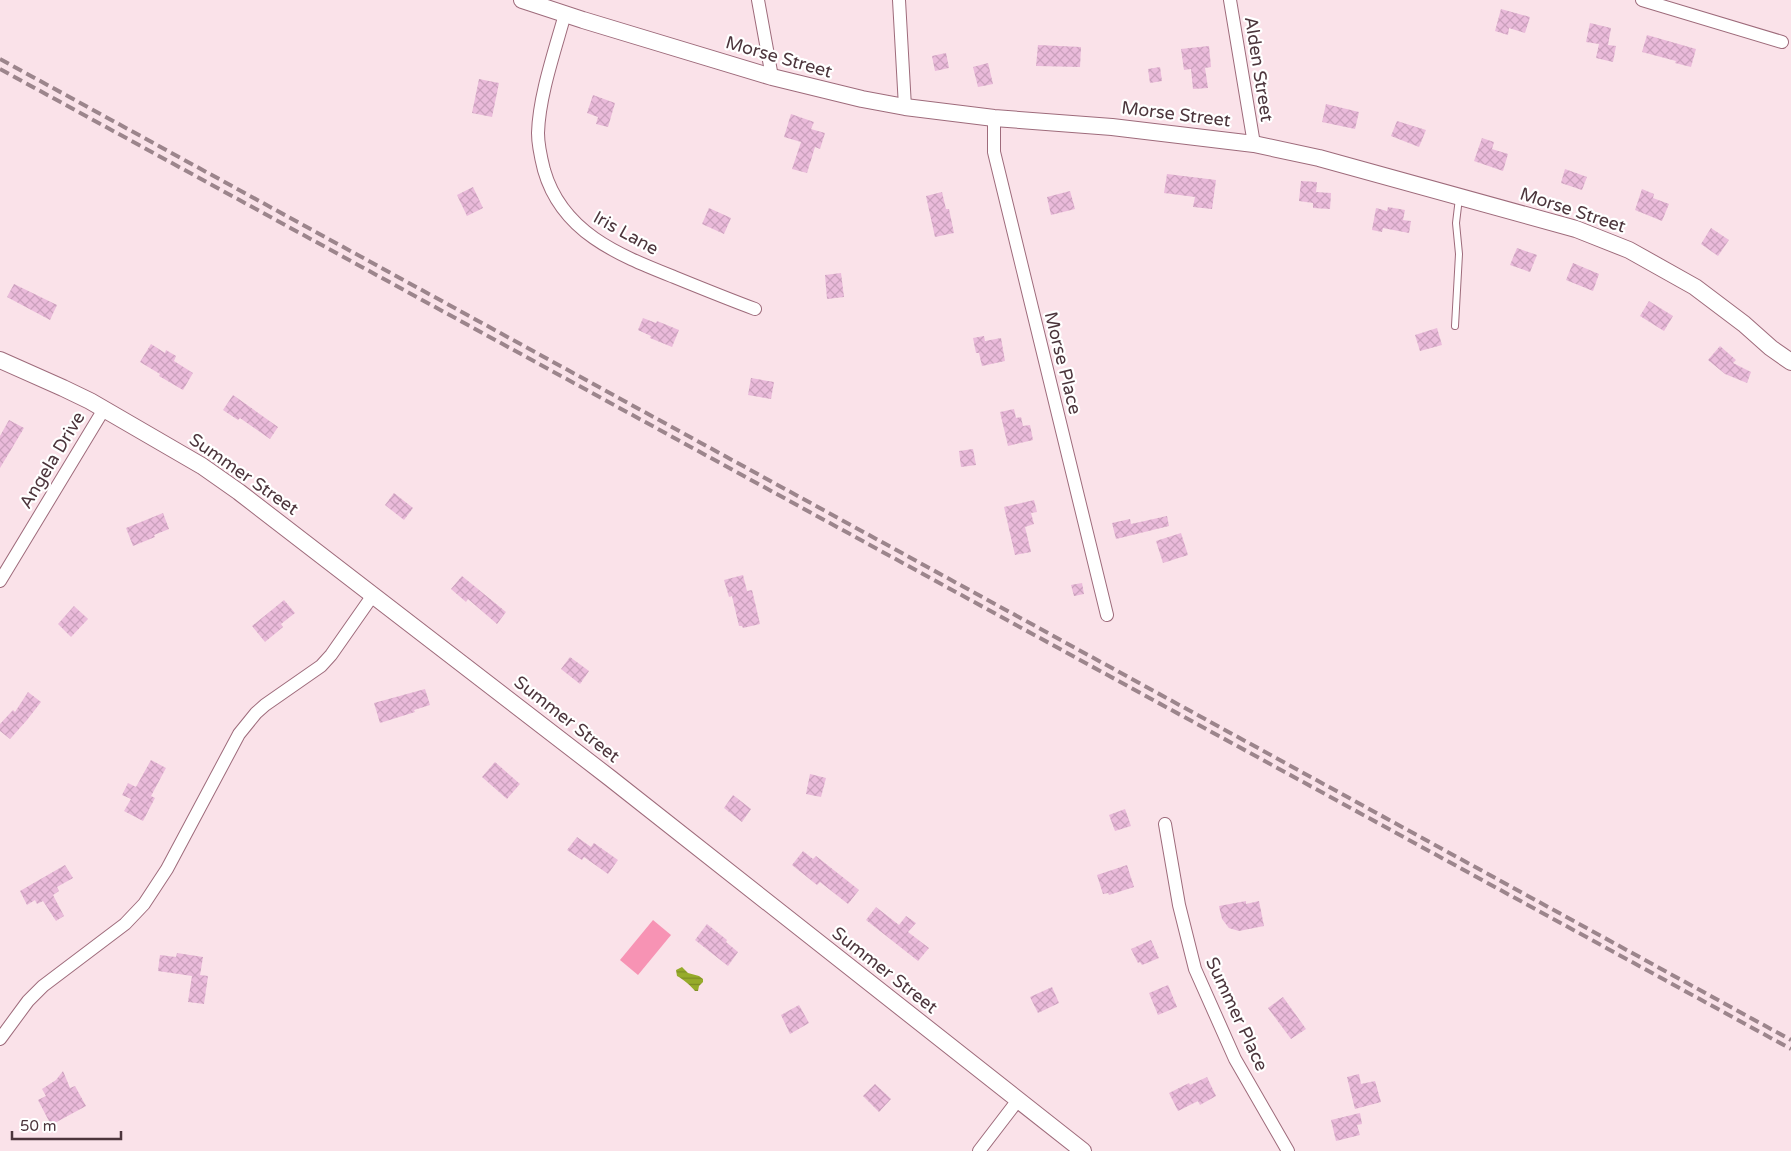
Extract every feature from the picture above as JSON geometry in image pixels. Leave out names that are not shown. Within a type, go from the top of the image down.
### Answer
[{"type":"street","name":"Morse Street","points":[[522,0],[772,76],[862,99],[905,107],[994,118],[1112,127],[1254,144],[1319,158],[1576,229],[1629,250],[1695,287],[1791,362]]},
{"type":"street","points":[[758,0],[772,76]]},
{"type":"street","points":[[899,0],[905,107]]},
{"type":"street","name":"Alden Street","points":[[1230,0],[1254,144]]},
{"type":"street","points":[[1642,0],[1782,42]]},
{"type":"street","name":"Iris Lane","points":[[565,14],[541,104],[538,131],[540,155],[546,178],[559,203],[583,232],[617,252],[755,310]]},
{"type":"street","name":"Morse Place","points":[[994,118],[994,152],[1107,615]]},
{"type":"street","name":"Summer Street","points":[[0,360],[63,388],[104,409],[217,476],[276,519],[610,778],[1083,1151]]},
{"type":"street","name":"Angela Drive","points":[[0,581],[104,409]]},
{"type":"street","points":[[0,1039],[28,1001],[43,986],[125,924],[144,904],[167,869],[239,734],[265,705],[321,666],[331,656],[374,594]]},
{"type":"street","name":"Summer Place","points":[[1165,824],[1179,905],[1195,969],[1236,1059],[1288,1151]]},
{"type":"street","points":[[979,1151],[1018,1100]]},
{"type":"lane","points":[[1454,326],[1459,254],[1456,223],[1460,197]]},
{"type":"shaded area","points":[[653,920],[671,935],[638,975],[620,960]]},
{"type":"shaded area","points":[[682,967],[688,973],[703,979],[698,991],[695,991],[677,976],[676,970]]},
{"type":"building","points":[[1501,9],[1530,17],[1525,33],[1509,28],[1508,35],[1495,31]]},
{"type":"building","points":[[1590,23],[1611,28],[1608,45],[1616,46],[1613,62],[1596,58],[1599,44],[1586,42]]},
{"type":"building","points":[[1647,35],[1696,49],[1691,67],[1642,52]]},
{"type":"building","points":[[1038,45],[1081,47],[1080,67],[1036,66]]},
{"type":"building","points":[[1209,46],[1211,67],[1205,68],[1208,88],[1193,89],[1191,69],[1184,70],[1181,49]]},
{"type":"building","points":[[946,53],[949,68],[935,71],[932,56]]},
{"type":"building","points":[[988,63],[993,84],[978,87],[973,67]]},
{"type":"building","points":[[1160,67],[1162,81],[1150,83],[1148,69]]},
{"type":"building","points":[[479,79],[499,83],[492,117],[472,113]]},
{"type":"building","points":[[593,95],[615,103],[608,127],[596,124],[598,117],[587,113]]},
{"type":"building","points":[[1326,104],[1359,112],[1355,129],[1322,122]]},
{"type":"building","points":[[791,114],[814,122],[811,129],[825,133],[820,149],[815,147],[807,173],[792,169],[801,142],[784,137]]},
{"type":"building","points":[[1397,121],[1426,130],[1419,147],[1391,136]]},
{"type":"building","points":[[1482,138],[1494,142],[1492,149],[1508,154],[1503,171],[1474,161]]},
{"type":"building","points":[[1565,169],[1587,177],[1582,190],[1561,183]]},
{"type":"building","points":[[1167,174],[1216,180],[1212,209],[1193,207],[1195,197],[1164,193]]},
{"type":"building","points":[[1301,181],[1317,182],[1316,192],[1331,193],[1330,209],[1313,208],[1313,203],[1299,201]]},
{"type":"building","points":[[473,187],[483,208],[467,216],[457,195]]},
{"type":"building","points":[[1642,189],[1654,194],[1653,198],[1669,204],[1662,221],[1635,210]]},
{"type":"building","points":[[1070,191],[1075,209],[1051,215],[1047,197]]},
{"type":"building","points":[[942,192],[946,209],[949,209],[954,233],[935,237],[926,196]]},
{"type":"building","points":[[1388,207],[1405,210],[1403,220],[1411,221],[1409,233],[1383,228],[1382,232],[1372,230],[1376,208],[1387,211]]},
{"type":"building","points":[[709,208],[731,218],[724,234],[702,224]]},
{"type":"building","points":[[1711,228],[1729,240],[1718,256],[1701,244]]},
{"type":"building","points":[[1517,248],[1537,255],[1530,272],[1510,265]]},
{"type":"building","points":[[1573,263],[1599,274],[1593,291],[1566,280]]},
{"type":"building","points":[[841,273],[844,297],[827,299],[825,275]]},
{"type":"building","points":[[14,284],[57,305],[50,320],[7,297]]},
{"type":"building","points":[[1649,301],[1673,316],[1664,331],[1640,316]]},
{"type":"building","points":[[643,318],[656,323],[657,321],[679,330],[672,347],[650,338],[651,336],[638,330]]},
{"type":"building","points":[[1437,328],[1442,345],[1420,351],[1415,335]]},
{"type":"building","points":[[984,336],[985,341],[1001,338],[1005,361],[982,366],[979,353],[976,353],[973,338]]},
{"type":"building","points":[[151,344],[165,353],[166,350],[176,356],[174,361],[193,373],[183,390],[140,362]]},
{"type":"building","points":[[1720,346],[1736,360],[1733,363],[1751,372],[1747,383],[1725,374],[1708,360]]},
{"type":"building","points":[[751,378],[774,382],[771,399],[748,395]]},
{"type":"building","points":[[233,395],[278,427],[270,439],[240,418],[238,420],[223,410]]},
{"type":"building","points":[[1014,409],[1016,418],[1021,417],[1023,426],[1030,425],[1033,440],[1008,446],[1000,412]]},
{"type":"building","points":[[9,420],[24,428],[0,468],[0,436]]},
{"type":"building","points":[[973,449],[976,465],[961,467],[959,451]]},
{"type":"building","points":[[394,493],[413,508],[404,520],[385,505]]},
{"type":"building","points":[[1034,500],[1037,512],[1031,513],[1034,524],[1025,527],[1031,552],[1015,555],[1004,507]]},
{"type":"building","points":[[163,513],[169,529],[133,546],[126,528]]},
{"type":"building","points":[[1167,516],[1169,526],[1116,539],[1112,523],[1130,519],[1131,524]]},
{"type":"building","points":[[1181,533],[1188,555],[1163,563],[1156,541]]},
{"type":"building","points":[[743,575],[747,591],[752,590],[760,624],[743,628],[739,626],[732,596],[729,597],[724,580]]},
{"type":"building","points":[[462,576],[506,612],[497,624],[468,599],[466,602],[451,589]]},
{"type":"building","points":[[1082,583],[1084,594],[1074,596],[1071,585]]},
{"type":"building","points":[[284,600],[295,613],[281,624],[283,627],[265,642],[252,626]]},
{"type":"building","points":[[74,606],[88,619],[71,637],[58,624]]},
{"type":"building","points":[[570,657],[589,671],[580,684],[561,669]]},
{"type":"building","points":[[425,689],[430,705],[414,710],[415,712],[380,723],[374,703]]},
{"type":"building","points":[[28,692],[41,702],[10,739],[0,731],[0,724],[13,710],[15,712]]},
{"type":"building","points":[[151,760],[166,768],[151,796],[155,798],[143,821],[124,811],[131,799],[122,795],[128,783],[136,787]]},
{"type":"building","points":[[495,762],[520,784],[507,799],[482,777]]},
{"type":"building","points":[[810,774],[826,778],[821,797],[806,794]]},
{"type":"building","points":[[733,795],[751,809],[742,822],[724,808]]},
{"type":"building","points":[[1125,809],[1131,826],[1115,831],[1109,815]]},
{"type":"building","points":[[577,837],[591,847],[594,843],[618,860],[608,874],[584,857],[582,860],[567,850]]},
{"type":"building","points":[[803,851],[813,859],[816,856],[859,890],[848,904],[820,882],[817,885],[792,865]]},
{"type":"building","points":[[65,865],[73,878],[57,887],[59,891],[53,895],[64,916],[56,921],[43,901],[37,904],[35,900],[27,905],[20,891]]},
{"type":"building","points":[[1127,865],[1134,887],[1109,895],[1108,893],[1103,894],[1097,875]]},
{"type":"building","points":[[1246,901],[1246,904],[1259,901],[1264,926],[1239,931],[1229,928],[1222,919],[1219,906]]},
{"type":"building","points":[[876,907],[899,925],[906,916],[916,923],[908,932],[929,948],[918,961],[866,920]]},
{"type":"building","points":[[707,924],[727,940],[726,942],[738,952],[728,966],[695,940]]},
{"type":"building","points":[[1151,940],[1159,958],[1142,965],[1140,962],[1138,963],[1131,949]]},
{"type":"building","points":[[177,953],[203,957],[200,975],[208,976],[204,1004],[188,1002],[192,976],[158,971],[160,955],[176,957]]},
{"type":"building","points":[[1168,985],[1177,1007],[1158,1015],[1149,993]]},
{"type":"building","points":[[1052,987],[1059,1003],[1038,1013],[1030,997]]},
{"type":"building","points":[[1283,997],[1306,1029],[1291,1039],[1268,1008]]},
{"type":"building","points":[[799,1005],[809,1023],[790,1034],[781,1015]]},
{"type":"building","points":[[63,1071],[70,1088],[75,1086],[86,1106],[51,1125],[38,1100],[46,1096],[42,1089],[56,1080]]},
{"type":"building","points":[[1359,1074],[1361,1084],[1375,1081],[1381,1102],[1355,1109],[1347,1077]]},
{"type":"building","points":[[1207,1077],[1216,1096],[1200,1105],[1198,1101],[1178,1111],[1169,1093]]},
{"type":"building","points":[[875,1084],[891,1099],[879,1112],[863,1096]]},
{"type":"building","points":[[1360,1113],[1362,1124],[1357,1125],[1360,1135],[1336,1141],[1331,1120]]},
{"type":"railway","points":[[0,59],[1791,1040]]},
{"type":"railway","points":[[0,69],[1791,1049]]}]
